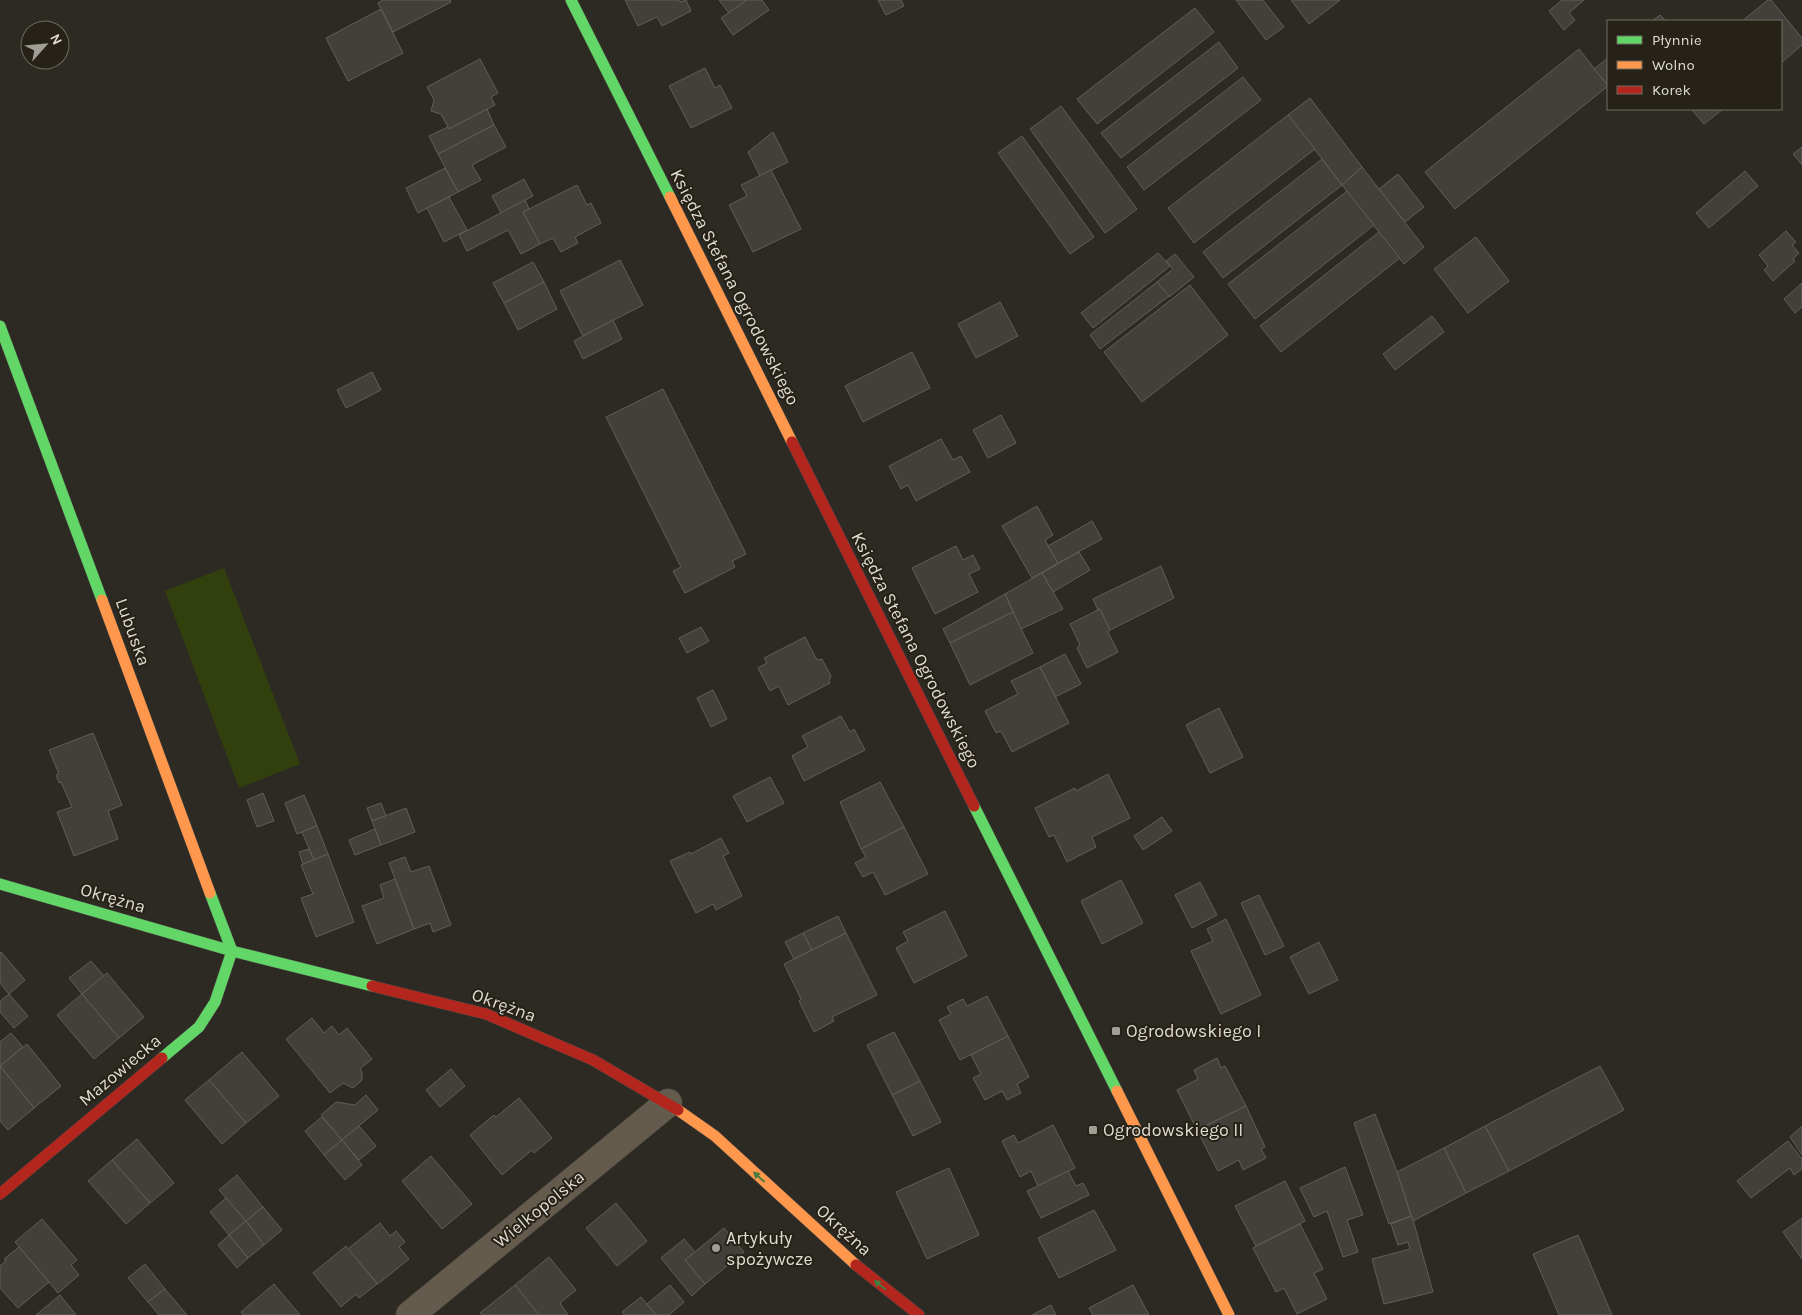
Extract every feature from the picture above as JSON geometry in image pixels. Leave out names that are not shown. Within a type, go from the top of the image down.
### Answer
[{"type":"street","name":"Księdza Stefana Ogrodowskiego","points":[[571,0],[1229,1315]]},
{"type":"street","name":"Lubuska","points":[[0,326],[232,951]]},
{"type":"street","name":"Okrężna","points":[[0,884],[232,951],[486,1014],[593,1060],[668,1103],[715,1136],[863,1271],[919,1315]]},
{"type":"street","name":"Mazowiecka","points":[[0,1194],[199,1027],[215,1002],[232,951]]},
{"type":"street","name":"Wielkopolska","points":[[410,1315],[668,1103]]},
{"type":"green space","points":[[224,568],[300,764],[239,788],[165,591]]},
{"type":"building","points":[[383,0],[450,0],[451,2],[393,32],[378,3]]},
{"type":"building","points":[[625,0],[679,0],[680,2],[686,0],[691,11],[662,26],[657,17],[638,26]]},
{"type":"building","points":[[719,0],[747,0],[729,13]]},
{"type":"building","points":[[747,0],[762,0],[769,10],[733,35],[721,18]]},
{"type":"building","points":[[878,0],[901,0],[904,6],[886,15]]},
{"type":"building","points":[[1236,0],[1263,0],[1284,27],[1266,40]]},
{"type":"building","points":[[1291,0],[1340,0],[1309,24]]},
{"type":"building","points":[[1562,0],[1584,0],[1569,13],[1575,20],[1564,30],[1549,11]]},
{"type":"building","points":[[1768,0],[1771,0],[1802,38],[1802,45],[1782,62],[1782,20],[1743,20]]},
{"type":"building","points":[[1195,8],[1214,32],[1097,124],[1077,99]]},
{"type":"building","points":[[381,9],[403,53],[348,81],[326,38]]},
{"type":"building","points":[[1660,15],[1665,20],[1653,20]]},
{"type":"building","points":[[1219,42],[1238,68],[1121,158],[1101,133]]},
{"type":"building","points":[[1579,49],[1607,85],[1607,87],[1455,209],[1425,172]]},
{"type":"building","points":[[480,59],[498,93],[491,97],[495,105],[449,129],[441,114],[431,111],[434,100],[427,87]]},
{"type":"building","points":[[1607,59],[1607,84],[1594,69]]},
{"type":"building","points":[[705,68],[715,88],[720,85],[732,108],[691,128],[669,86]]},
{"type":"building","points":[[1243,77],[1261,100],[1144,190],[1127,167]]},
{"type":"building","points":[[1310,98],[1362,167],[1342,185],[1288,115]]},
{"type":"building","points":[[1061,106],[1137,209],[1105,233],[1030,129]]},
{"type":"building","points":[[487,109],[494,125],[438,154],[429,136],[448,127],[449,129]]},
{"type":"building","points":[[1692,110],[1722,110],[1704,124]]},
{"type":"building","points":[[1288,115],[1315,149],[1194,243],[1168,208]]},
{"type":"building","points":[[494,125],[506,147],[472,165],[481,180],[458,192],[438,154]]},
{"type":"building","points":[[773,132],[788,162],[760,176],[748,152]]},
{"type":"building","points":[[1022,136],[1094,237],[1070,254],[998,153]]},
{"type":"building","points":[[1802,147],[1802,165],[1793,154]]},
{"type":"building","points":[[1322,159],[1342,185],[1223,278],[1203,252]]},
{"type":"building","points":[[1362,167],[1424,247],[1404,264],[1342,185]]},
{"type":"building","points":[[445,168],[458,192],[418,213],[406,188]]},
{"type":"building","points":[[771,170],[801,229],[753,252],[729,205],[747,196],[741,185]]},
{"type":"building","points":[[1745,171],[1758,186],[1709,228],[1696,213]]},
{"type":"building","points":[[1398,174],[1424,207],[1405,222],[1379,189]]},
{"type":"building","points":[[524,179],[533,196],[501,213],[492,196]]},
{"type":"building","points":[[577,185],[587,205],[591,203],[601,223],[575,237],[578,243],[561,252],[553,238],[540,244],[523,212]]},
{"type":"building","points":[[1347,191],[1374,225],[1255,319],[1228,284]]},
{"type":"building","points":[[449,197],[467,230],[444,242],[427,208]]},
{"type":"building","points":[[525,200],[529,209],[523,212],[540,244],[521,254],[508,230],[467,251],[459,235]]},
{"type":"building","points":[[1786,231],[1796,242],[1792,245],[1799,253],[1793,259],[1795,261],[1773,281],[1764,270],[1768,266],[1759,255]]},
{"type":"building","points":[[1379,232],[1400,258],[1281,352],[1260,326]]},
{"type":"building","points":[[1476,237],[1509,281],[1468,313],[1434,269]]},
{"type":"building","points":[[1158,253],[1170,266],[1093,328],[1081,313]]},
{"type":"building","points":[[1175,254],[1194,277],[1169,297],[1157,282],[1173,269],[1166,261]]},
{"type":"building","points":[[620,260],[643,305],[583,336],[560,291]]},
{"type":"building","points":[[533,262],[544,282],[504,303],[493,283]]},
{"type":"building","points":[[544,282],[557,309],[518,330],[504,303]]},
{"type":"building","points":[[1157,282],[1169,296],[1100,349],[1090,335]]},
{"type":"building","points":[[1802,283],[1802,307],[1795,313],[1784,299]]},
{"type":"building","points":[[1190,285],[1228,335],[1142,402],[1104,352]]},
{"type":"building","points":[[1000,302],[1018,336],[976,358],[958,324]]},
{"type":"building","points":[[1432,316],[1444,332],[1395,370],[1383,354]]},
{"type":"building","points":[[613,320],[622,339],[583,359],[574,341]]},
{"type":"building","points":[[912,352],[930,388],[863,422],[845,386]]},
{"type":"building","points":[[372,372],[381,390],[346,408],[337,390]]},
{"type":"building","points":[[663,389],[746,554],[732,561],[735,567],[685,593],[673,571],[681,567],[606,417]]},
{"type":"building","points":[[1001,415],[1016,443],[988,458],[973,430]]},
{"type":"building","points":[[941,439],[953,460],[961,456],[970,472],[916,501],[908,485],[901,489],[889,466]]},
{"type":"building","points":[[1037,506],[1053,535],[1045,540],[1058,563],[1032,578],[1002,526]]},
{"type":"building","points":[[1092,521],[1102,539],[1058,563],[1048,546]]},
{"type":"building","points":[[956,546],[963,560],[973,555],[980,569],[969,574],[978,592],[935,614],[912,568]]},
{"type":"building","points":[[1079,552],[1090,570],[1053,592],[1042,573]]},
{"type":"building","points":[[1161,566],[1174,598],[1110,630],[1093,599]]},
{"type":"building","points":[[1042,573],[1063,609],[1021,629],[1005,594]]},
{"type":"building","points":[[1005,594],[1013,612],[950,643],[943,629]]},
{"type":"building","points":[[1100,609],[1110,630],[1108,632],[1118,652],[1087,668],[1077,648],[1080,645],[1070,624]]},
{"type":"building","points":[[1013,612],[1033,653],[970,685],[950,643]]},
{"type":"building","points":[[701,627],[709,641],[687,653],[679,638]]},
{"type":"building","points":[[805,637],[817,660],[822,659],[831,676],[830,683],[788,705],[779,686],[770,691],[758,668],[767,663],[764,658]]},
{"type":"building","points":[[1065,654],[1081,684],[1055,697],[1040,667]]},
{"type":"building","points":[[1040,667],[1069,723],[1012,752],[1001,731],[996,733],[985,711],[1018,694],[1011,681]]},
{"type":"building","points":[[713,690],[727,719],[711,727],[697,698]]},
{"type":"building","points":[[1219,708],[1243,757],[1210,773],[1186,725]]},
{"type":"building","points":[[841,716],[850,732],[854,729],[865,750],[804,781],[792,756],[808,747],[802,736]]},
{"type":"building","points":[[93,733],[122,805],[108,811],[118,839],[74,856],[57,812],[72,807],[61,782],[59,783],[56,775],[59,774],[49,750]]},
{"type":"building","points":[[1108,774],[1130,818],[1092,837],[1096,847],[1067,862],[1054,835],[1049,837],[1035,808],[1075,788],[1076,791]]},
{"type":"building","points":[[770,777],[784,803],[747,822],[733,796]]},
{"type":"building","points":[[880,782],[904,827],[861,849],[840,802]]},
{"type":"building","points":[[263,793],[274,821],[257,827],[247,800]]},
{"type":"building","points":[[304,795],[317,826],[297,834],[285,803]]},
{"type":"building","points":[[381,803],[386,816],[372,821],[367,808]]},
{"type":"building","points":[[406,808],[415,832],[381,845],[372,821]]},
{"type":"building","points":[[1162,817],[1172,831],[1143,850],[1134,836]]},
{"type":"building","points":[[317,826],[328,854],[314,860],[302,832]]},
{"type":"building","points":[[904,827],[928,874],[885,895],[873,872],[863,877],[855,863],[866,857],[861,849]]},
{"type":"building","points":[[375,829],[381,845],[355,855],[349,840]]},
{"type":"building","points":[[721,838],[729,853],[723,856],[742,896],[716,910],[713,904],[696,913],[670,861],[690,852],[691,854]]},
{"type":"building","points":[[309,849],[314,860],[303,864],[299,852]]},
{"type":"building","points":[[328,854],[354,922],[316,937],[301,898],[313,894],[301,865]]},
{"type":"building","points":[[405,857],[411,872],[429,866],[451,925],[433,932],[430,923],[414,929],[389,863]]},
{"type":"building","points":[[395,879],[414,929],[377,944],[362,906],[384,898],[380,885]]},
{"type":"building","points":[[1121,880],[1143,923],[1102,944],[1081,901]]},
{"type":"building","points":[[1200,882],[1217,915],[1192,928],[1175,895]]},
{"type":"building","points":[[1259,895],[1284,946],[1265,955],[1241,903]]},
{"type":"building","points":[[945,911],[967,956],[914,983],[896,948],[908,941],[903,932]]},
{"type":"building","points":[[838,916],[846,933],[812,950],[803,933]]},
{"type":"building","points":[[1226,919],[1261,995],[1221,1014],[1191,951],[1213,941],[1207,929]]},
{"type":"building","points":[[803,933],[812,950],[794,959],[785,942]]},
{"type":"building","points":[[846,933],[877,995],[832,1017],[834,1021],[814,1032],[784,964]]},
{"type":"building","points":[[1319,942],[1338,980],[1309,994],[1290,957]]},
{"type":"building","points":[[1,952],[25,980],[9,994],[0,983]]},
{"type":"building","points":[[91,961],[104,976],[82,994],[69,978]]},
{"type":"building","points":[[107,973],[144,1017],[119,1038],[82,994]]},
{"type":"building","points":[[9,994],[28,1016],[14,1028],[0,1012],[0,1001]]},
{"type":"building","points":[[82,994],[119,1038],[94,1059],[57,1015]]},
{"type":"building","points":[[987,996],[1008,1036],[960,1060],[939,1020],[951,1014],[947,1007],[963,999],[967,1006]]},
{"type":"building","points":[[312,1018],[324,1033],[332,1026],[339,1035],[347,1028],[372,1059],[360,1069],[362,1080],[353,1088],[343,1083],[330,1093],[286,1039]]},
{"type":"building","points":[[894,1032],[920,1081],[892,1095],[867,1045]]},
{"type":"building","points":[[11,1033],[23,1047],[0,1066],[0,1042]]},
{"type":"building","points":[[1008,1036],[1029,1077],[1017,1084],[1021,1093],[1007,1100],[1002,1091],[985,1100],[973,1078],[981,1074],[971,1055]]},
{"type":"building","points":[[27,1044],[61,1086],[34,1108],[0,1066]]},
{"type":"building","points":[[242,1052],[279,1096],[246,1123],[209,1080]]},
{"type":"building","points":[[1217,1058],[1221,1068],[1225,1066],[1246,1106],[1197,1130],[1177,1090],[1198,1079],[1194,1070]]},
{"type":"building","points":[[0,1066],[34,1108],[8,1130],[0,1121]]},
{"type":"building","points":[[1600,1066],[1624,1110],[1509,1171],[1485,1126]]},
{"type":"building","points":[[451,1069],[465,1086],[440,1107],[426,1090]]},
{"type":"building","points":[[209,1080],[246,1123],[222,1144],[185,1100]]},
{"type":"building","points":[[920,1081],[941,1122],[913,1136],[892,1095]]},
{"type":"building","points":[[366,1095],[378,1110],[342,1140],[321,1115],[336,1102],[355,1105]]},
{"type":"building","points":[[519,1098],[552,1138],[534,1153],[532,1150],[502,1175],[470,1135]]},
{"type":"building","points":[[1246,1106],[1265,1147],[1261,1149],[1266,1158],[1243,1170],[1239,1160],[1218,1171],[1197,1130]]},
{"type":"building","points":[[1375,1114],[1399,1177],[1411,1216],[1389,1224],[1354,1123]]},
{"type":"building","points":[[322,1117],[342,1140],[324,1155],[305,1131]]},
{"type":"building","points":[[1053,1125],[1075,1168],[1038,1186],[1031,1171],[1020,1177],[1002,1141],[1014,1135],[1018,1143]]},
{"type":"building","points":[[359,1126],[376,1146],[359,1160],[342,1140]]},
{"type":"building","points":[[1485,1126],[1509,1171],[1466,1193],[1444,1148]]},
{"type":"building","points":[[1802,1126],[1802,1155],[1790,1137]]},
{"type":"building","points":[[137,1139],[174,1183],[150,1203],[112,1160]]},
{"type":"building","points":[[342,1140],[362,1165],[345,1180],[324,1155]]},
{"type":"building","points":[[1788,1141],[1802,1159],[1802,1169],[1794,1175],[1790,1168],[1751,1198],[1737,1181]]},
{"type":"building","points":[[1444,1148],[1466,1193],[1413,1221],[1397,1172]]},
{"type":"building","points":[[431,1156],[472,1204],[442,1229],[402,1181]]},
{"type":"building","points":[[112,1160],[150,1203],[126,1224],[88,1181]]},
{"type":"building","points":[[1345,1167],[1363,1215],[1347,1220],[1358,1252],[1343,1257],[1327,1211],[1314,1217],[1300,1188]]},
{"type":"building","points":[[949,1168],[979,1235],[927,1259],[896,1192]]},
{"type":"building","points":[[1068,1171],[1076,1186],[1083,1183],[1089,1195],[1041,1218],[1027,1191]]},
{"type":"building","points":[[237,1175],[263,1207],[246,1221],[219,1190]]},
{"type":"building","points":[[1285,1181],[1305,1221],[1256,1246],[1235,1206]]},
{"type":"building","points":[[226,1198],[246,1221],[229,1235],[210,1212]]},
{"type":"building","points":[[616,1203],[647,1241],[617,1266],[586,1228]]},
{"type":"building","points":[[263,1207],[282,1230],[264,1245],[246,1221]]},
{"type":"building","points":[[1094,1210],[1116,1250],[1059,1278],[1038,1238]]},
{"type":"building","points":[[1412,1216],[1433,1292],[1384,1304],[1372,1259],[1410,1249],[1408,1242],[1398,1245],[1391,1224]]},
{"type":"building","points":[[1802,1218],[1802,1259],[1783,1232]]},
{"type":"building","points":[[42,1219],[77,1260],[71,1265],[79,1275],[58,1293],[15,1242]]},
{"type":"building","points":[[246,1221],[264,1245],[248,1258],[229,1235]]},
{"type":"building","points":[[380,1223],[390,1236],[396,1231],[405,1242],[399,1247],[409,1259],[378,1284],[348,1249]]},
{"type":"building","points":[[1300,1224],[1323,1269],[1314,1273],[1327,1299],[1297,1314],[1284,1288],[1276,1292],[1253,1248]]},
{"type":"building","points":[[724,1228],[744,1252],[705,1284],[685,1260]]},
{"type":"building","points":[[229,1235],[248,1258],[237,1268],[218,1245]]},
{"type":"building","points":[[1578,1235],[1612,1315],[1559,1315],[1533,1254]]},
{"type":"building","points":[[684,1239],[695,1252],[685,1260],[705,1284],[692,1296],[661,1258]]},
{"type":"building","points":[[346,1246],[377,1284],[359,1298],[356,1294],[341,1307],[313,1273]]},
{"type":"building","points":[[19,1247],[49,1282],[18,1308],[0,1288],[0,1266],[6,1261],[4,1259]]},
{"type":"building","points":[[549,1257],[576,1290],[560,1303],[568,1315],[539,1315],[515,1285]]},
{"type":"building","points":[[145,1264],[165,1289],[148,1302],[128,1278]]},
{"type":"building","points":[[274,1284],[300,1315],[243,1315],[241,1312]]},
{"type":"building","points":[[515,1285],[539,1315],[482,1315],[480,1313]]},
{"type":"building","points":[[670,1285],[684,1302],[669,1315],[656,1315],[647,1304]]},
{"type":"building","points":[[1133,1285],[1149,1315],[1093,1315],[1089,1308]]},
{"type":"building","points":[[165,1289],[187,1315],[159,1315],[148,1302]]},
{"type":"building","points":[[60,1295],[76,1315],[36,1315]]},
{"type":"building","points":[[641,1297],[656,1315],[624,1315],[622,1312]]},
{"type":"building","points":[[1051,1305],[1056,1315],[1032,1315]]},
{"type":"traffic: fast","points":[[571,0],[670,197]]},
{"type":"traffic: fast","points":[[0,326],[102,600]]},
{"type":"traffic: fast","points":[[974,806],[1117,1091]]},
{"type":"traffic: fast","points":[[0,884],[232,951],[372,986]]},
{"type":"traffic: fast","points":[[162,1058],[199,1027],[215,1002],[232,951],[210,893]]},
{"type":"traffic: slow","points":[[670,197],[792,442]]},
{"type":"traffic: slow","points":[[102,600],[210,893]]},
{"type":"traffic: slow","points":[[1117,1091],[1229,1315]]},
{"type":"traffic: slow","points":[[678,1110],[715,1136],[856,1265]]},
{"type":"traffic: jam","points":[[792,442],[974,806]]},
{"type":"traffic: jam","points":[[372,986],[486,1014],[593,1060],[678,1110]]},
{"type":"traffic: jam","points":[[0,1194],[162,1058]]},
{"type":"traffic: jam","points":[[856,1265],[919,1315]]},
{"type":"place","name":"Ogrodowskiego I","points":[[1116,1031]]},
{"type":"place","name":"Ogrodowskiego II","points":[[1093,1130]]},
{"type":"place","name":"Artykuły spożywcze","points":[[716,1248]]}]
